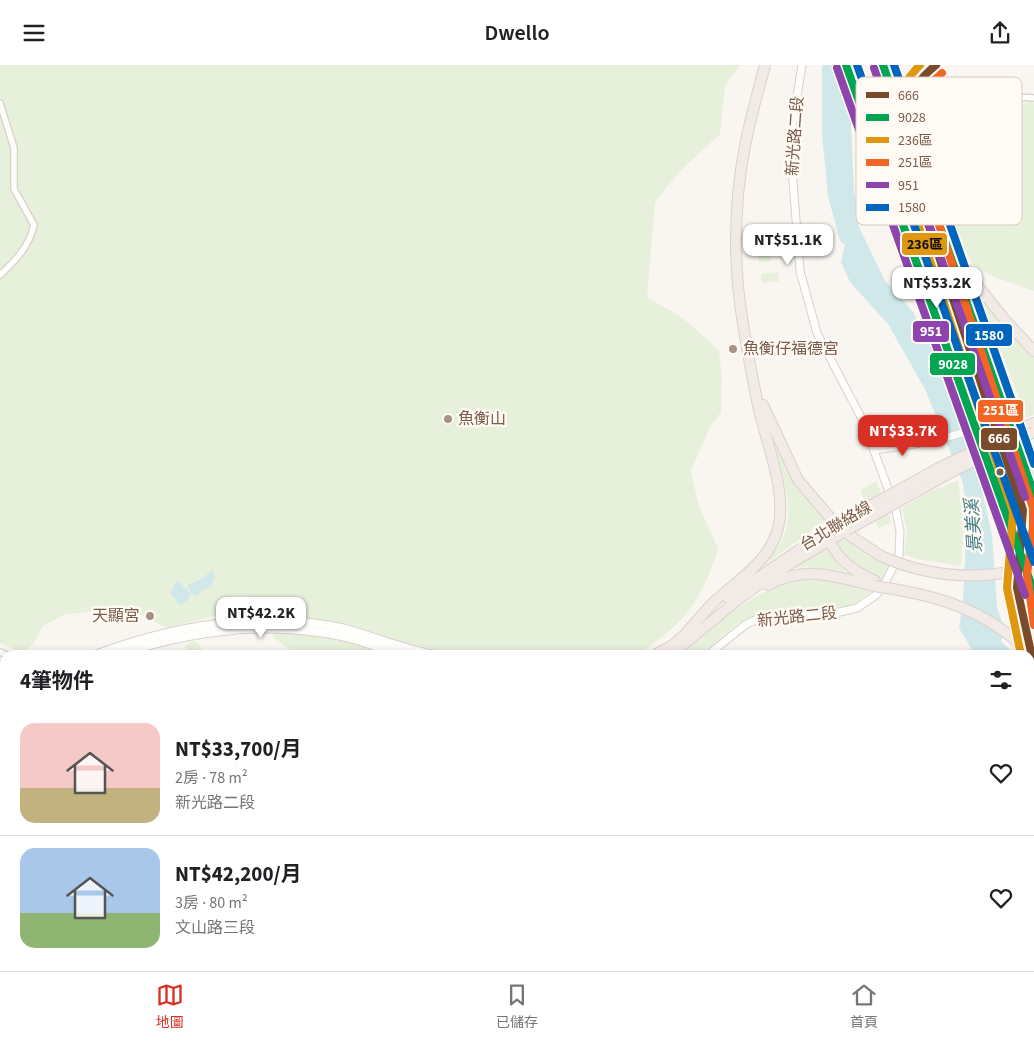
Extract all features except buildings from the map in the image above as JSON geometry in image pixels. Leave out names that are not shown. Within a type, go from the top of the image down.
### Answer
[{"type":"highway","points":[[687,632],[762,557],[771,546],[780,521],[779,494],[758,406],[739,293],[736,259],[737,206],[745,147],[765,65]]},
{"type":"highway","points":[[846,65],[856,93]]},
{"type":"highway","points":[[883,65],[887,77]]},
{"type":"highway","points":[[903,225],[1034,591]]},
{"type":"highway","points":[[940,225],[1034,494]]},
{"type":"highway","points":[[943,225],[949,241],[973,281],[1034,351]]},
{"type":"highway","points":[[1005,320],[1034,345]]},
{"type":"highway","points":[[752,371],[763,403],[788,461],[806,491],[842,527],[880,556],[920,570],[956,575],[988,575],[1034,566]]},
{"type":"highway","name":"台北聯絡線","points":[[664,650],[673,645],[736,592],[827,536],[939,469],[1034,423]]},
{"type":"highway","name":"台北聯絡線","points":[[842,527],[1034,432]]},
{"type":"highway","points":[[827,536],[834,550],[848,566],[874,584]]},
{"type":"highway","name":"台北聯絡線","points":[[683,650],[712,620],[827,536]]},
{"type":"highway","points":[[712,620],[768,585],[793,575],[816,573],[929,595],[968,609],[996,625],[1027,650]]},
{"type":"main road","points":[[913,77],[926,65]]},
{"type":"main road","points":[[923,77],[936,65]]},
{"type":"main road","points":[[924,225],[990,408],[989,423],[1023,509],[1024,519],[1017,560],[1017,590],[1020,618],[1031,650]]},
{"type":"main road","points":[[114,650],[176,635],[291,621],[341,628],[418,650]]},
{"type":"main road","points":[[255,624],[320,631],[345,636],[388,650]]},
{"type":"main road","points":[[132,650],[176,635]]},
{"type":"street","name":"新光路二段","points":[[714,650],[752,621],[767,617],[827,615],[848,611],[866,602],[884,585],[898,555],[900,531],[896,511],[857,409],[817,333],[800,271],[791,155],[793,119],[802,65]]},
{"type":"street","points":[[0,103],[14,148],[14,189],[34,225],[26,248],[0,275]]},
{"type":"street","points":[[874,450],[928,441],[989,423]]},
{"type":"green space","points":[[0,65],[740,65],[725,86],[720,134],[681,170],[655,202],[647,297],[684,319],[719,350],[722,379],[721,412],[709,429],[691,471],[698,503],[718,549],[704,584],[689,611],[654,644],[645,650],[289,650],[273,637],[274,613],[268,603],[258,598],[240,596],[235,596],[226,613],[167,628],[130,609],[65,614],[43,626],[33,644],[26,650],[15,650],[0,643]]},
{"type":"green space","points":[[1034,103],[1034,291],[992,276],[972,264],[955,225],[1022,225],[1022,104]]},
{"type":"green space","points":[[769,243],[771,261],[759,263],[756,244]]},
{"type":"green space","points":[[778,272],[779,281],[762,283],[761,274]]},
{"type":"green space","points":[[979,295],[997,318],[1034,355],[1034,415],[1027,418]]},
{"type":"green space","points":[[772,436],[802,492],[826,520],[752,574],[775,551],[786,530],[788,503],[786,489]]},
{"type":"green space","points":[[958,480],[964,528],[961,566],[917,559],[904,554],[907,529],[902,508],[927,493]]},
{"type":"green space","points":[[877,482],[891,522],[879,528],[861,494],[861,490]]},
{"type":"green space","points":[[845,538],[891,564],[880,584],[856,603],[829,611],[758,614],[739,623],[707,650],[687,650],[732,612],[767,591],[785,583],[823,578],[872,589],[844,558],[836,544]]},
{"type":"green space","points":[[827,549],[845,572],[810,567],[788,568]]},
{"type":"green space","points":[[192,641],[197,642],[203,650],[187,650],[185,647]]},
{"type":"water","name":"景美溪","points":[[822,65],[851,65],[849,80],[856,225],[859,225],[884,279],[913,312],[942,363],[971,441],[992,535],[997,607],[1005,632],[1001,641],[1010,650],[972,650],[959,628],[963,602],[967,519],[963,483],[925,389],[888,324],[850,282],[841,262],[845,245],[840,241],[828,196],[822,134]]},
{"type":"water","points":[[212,570],[215,576],[211,586],[201,591],[197,596],[192,594],[187,585],[202,579]]},
{"type":"water","points":[[177,580],[191,594],[188,600],[180,605],[170,593]]},
{"type":"transit line","name":"9028","points":[[846,65],[856,93]]},
{"type":"transit line","name":"1580","points":[[857,65],[861,77]]},
{"type":"transit line","name":"9028","points":[[883,65],[887,77]]},
{"type":"transit line","name":"1580","points":[[894,65],[898,77]]},
{"type":"transit line","name":"236區","points":[[910,77],[920,65]]},
{"type":"transit line","name":"666","points":[[923,77],[936,65]]},
{"type":"transit line","name":"951","points":[[837,68],[856,121]]},
{"type":"transit line","name":"951","points":[[874,68],[877,77]]},
{"type":"transit line","name":"251區","points":[[937,77],[942,73]]},
{"type":"transit line","name":"951","points":[[893,225],[1025,595]]},
{"type":"transit line","name":"9028","points":[[903,225],[1034,592]]},
{"type":"transit line","name":"1580","points":[[914,225],[1034,562]]},
{"type":"transit line","name":"236區","points":[[918,225],[1013,512],[1007,588],[1020,650]]},
{"type":"transit line","name":"666","points":[[929,225],[1023,510],[1017,588],[1031,650]]},
{"type":"transit line","name":"951","points":[[929,225],[1025,497]]},
{"type":"transit line","name":"9028","points":[[939,225],[1034,494]]},
{"type":"transit line","name":"251區","points":[[939,225],[1033,508],[1033,527],[1027,575],[1034,625]]},
{"type":"transit line","name":"1580","points":[[950,225],[1034,464]]},
{"type":"place","name":"魚衡仔福德宮","points":[[733,349]]},
{"type":"place","name":"魚衡山","points":[[448,419]]},
{"type":"place","name":"天顯宮","points":[[150,616]]}]
